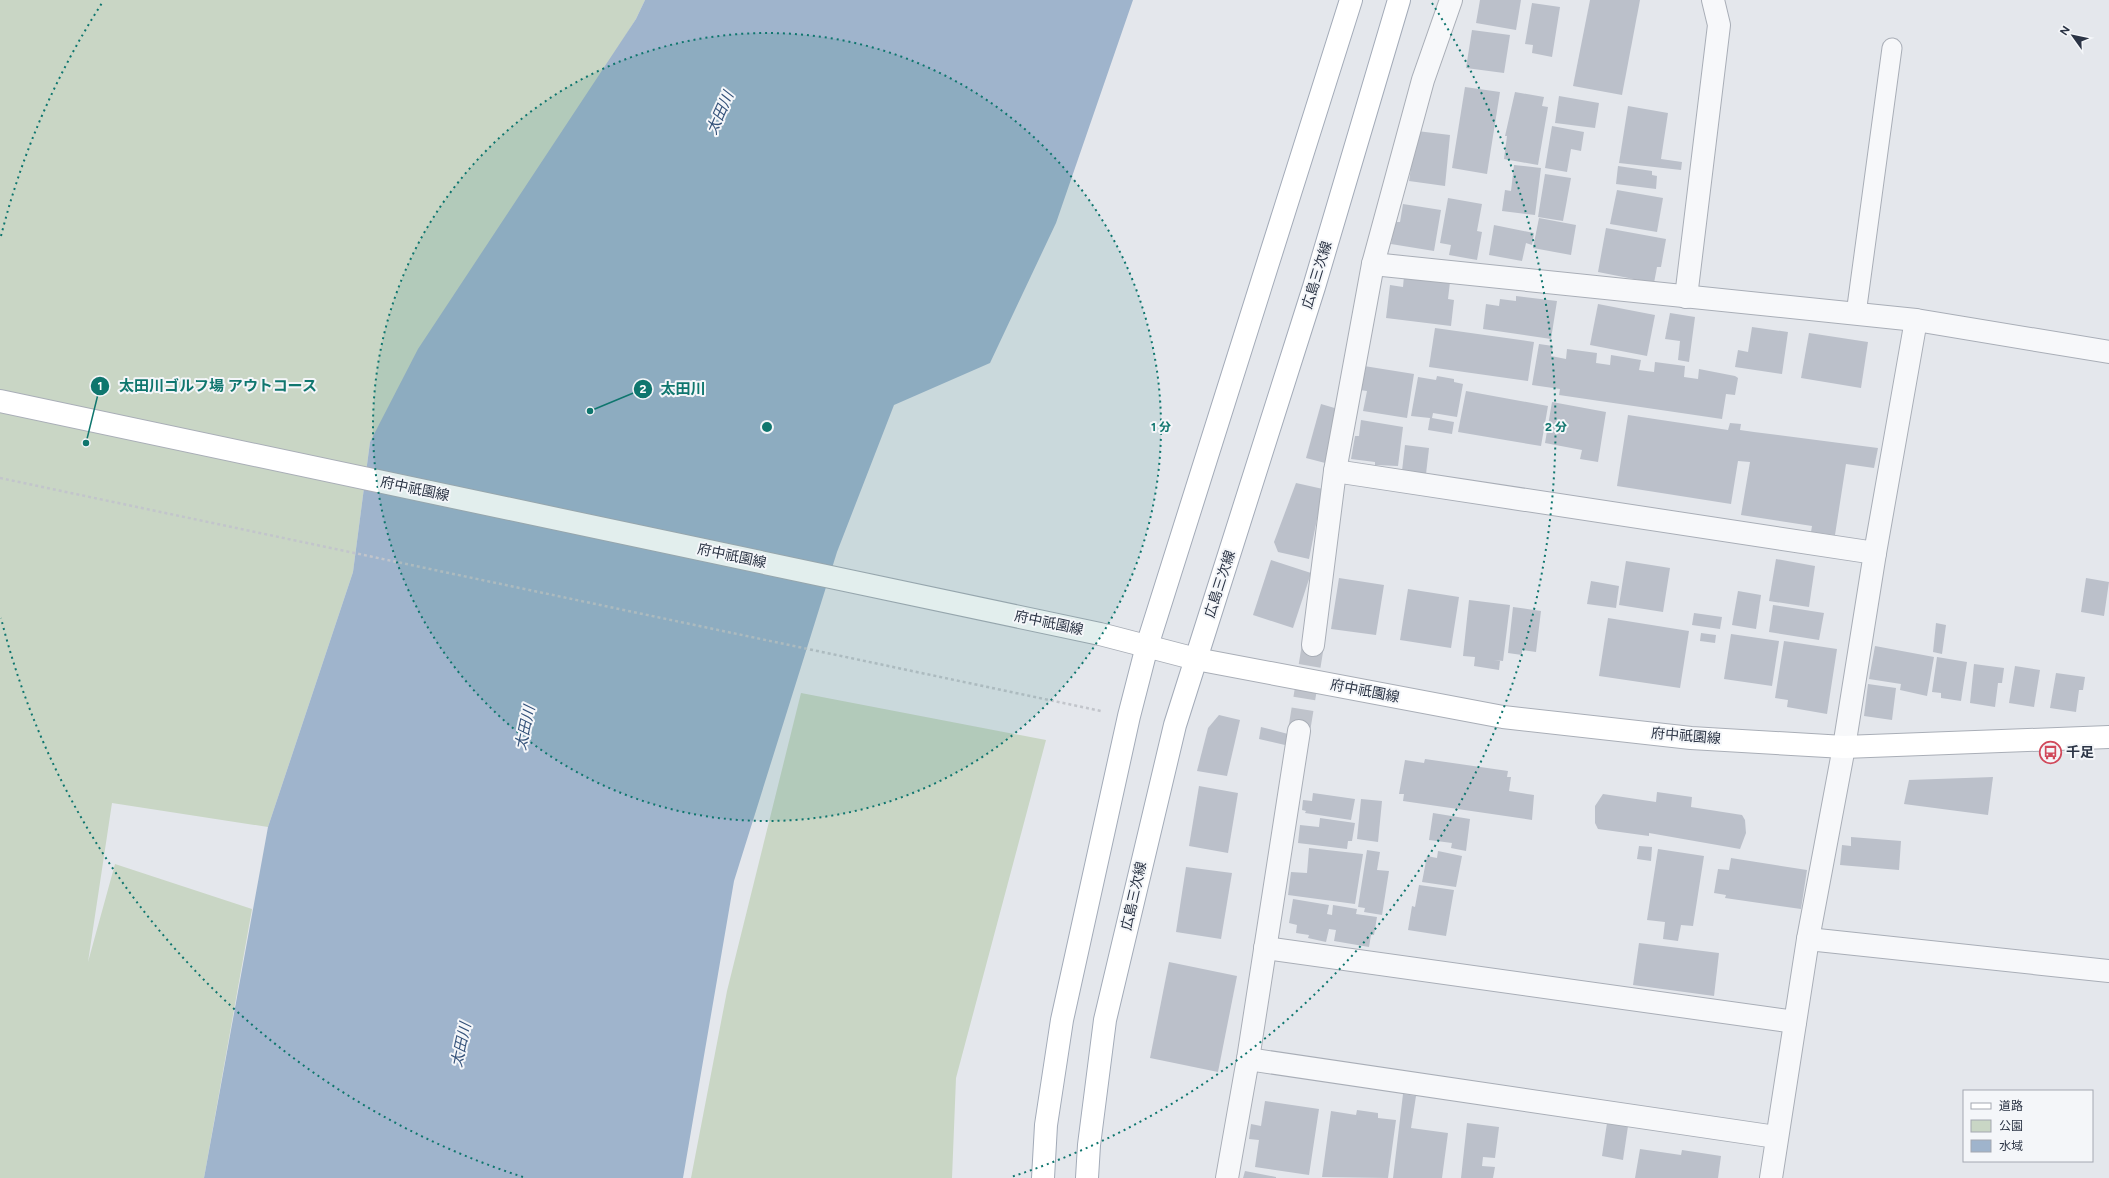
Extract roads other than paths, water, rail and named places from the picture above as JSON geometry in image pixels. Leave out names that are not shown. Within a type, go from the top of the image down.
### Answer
[{"type":"main road","points":[[1042,1178],[1046,1125],[1062,1020],[1129,716],[1148,646],[1350,0]]},
{"type":"main road","name":"広島三次線","points":[[1087,1178],[1089,1145],[1105,1020],[1175,725],[1314,286],[1399,0]]},
{"type":"main road","name":"府中祇園線","points":[[0,401],[1100,634],[1196,659],[1503,717],[1691,738],[1844,747],[2109,737]]},
{"type":"street","points":[[1313,645],[1335,471],[1373,264],[1423,80],[1451,0]]},
{"type":"street","points":[[1686,297],[1719,25],[1714,0]]},
{"type":"street","points":[[1373,264],[1916,320],[2109,352]]},
{"type":"street","points":[[1770,1178],[1808,939],[1844,747],[1875,553],[1916,320]]},
{"type":"street","points":[[1335,471],[1875,553]]},
{"type":"street","points":[[1227,1178],[1248,1059],[1299,731]]},
{"type":"street","points":[[1808,939],[2109,971]]},
{"type":"street","points":[[1265,948],[1795,1022]]},
{"type":"street","points":[[1248,1059],[1776,1137]]},
{"type":"lane","points":[[1856,314],[1892,48]]},
{"type":"water","points":[[645,0],[1133,0],[1056,223],[990,363],[894,405],[837,552],[734,881],[683,1178],[204,1178],[268,827],[353,572],[370,442],[418,349],[636,19]]},
{"type":"tunnel","points":[[1299,731],[1313,645]]},
{"type":"place","name":"太田川","points":[[590,411]]},
{"type":"place","name":"太田川ゴルフ場 アウトコース","points":[[86,443]]},
{"type":"place","name":"千足","points":[[2050,752]]}]
